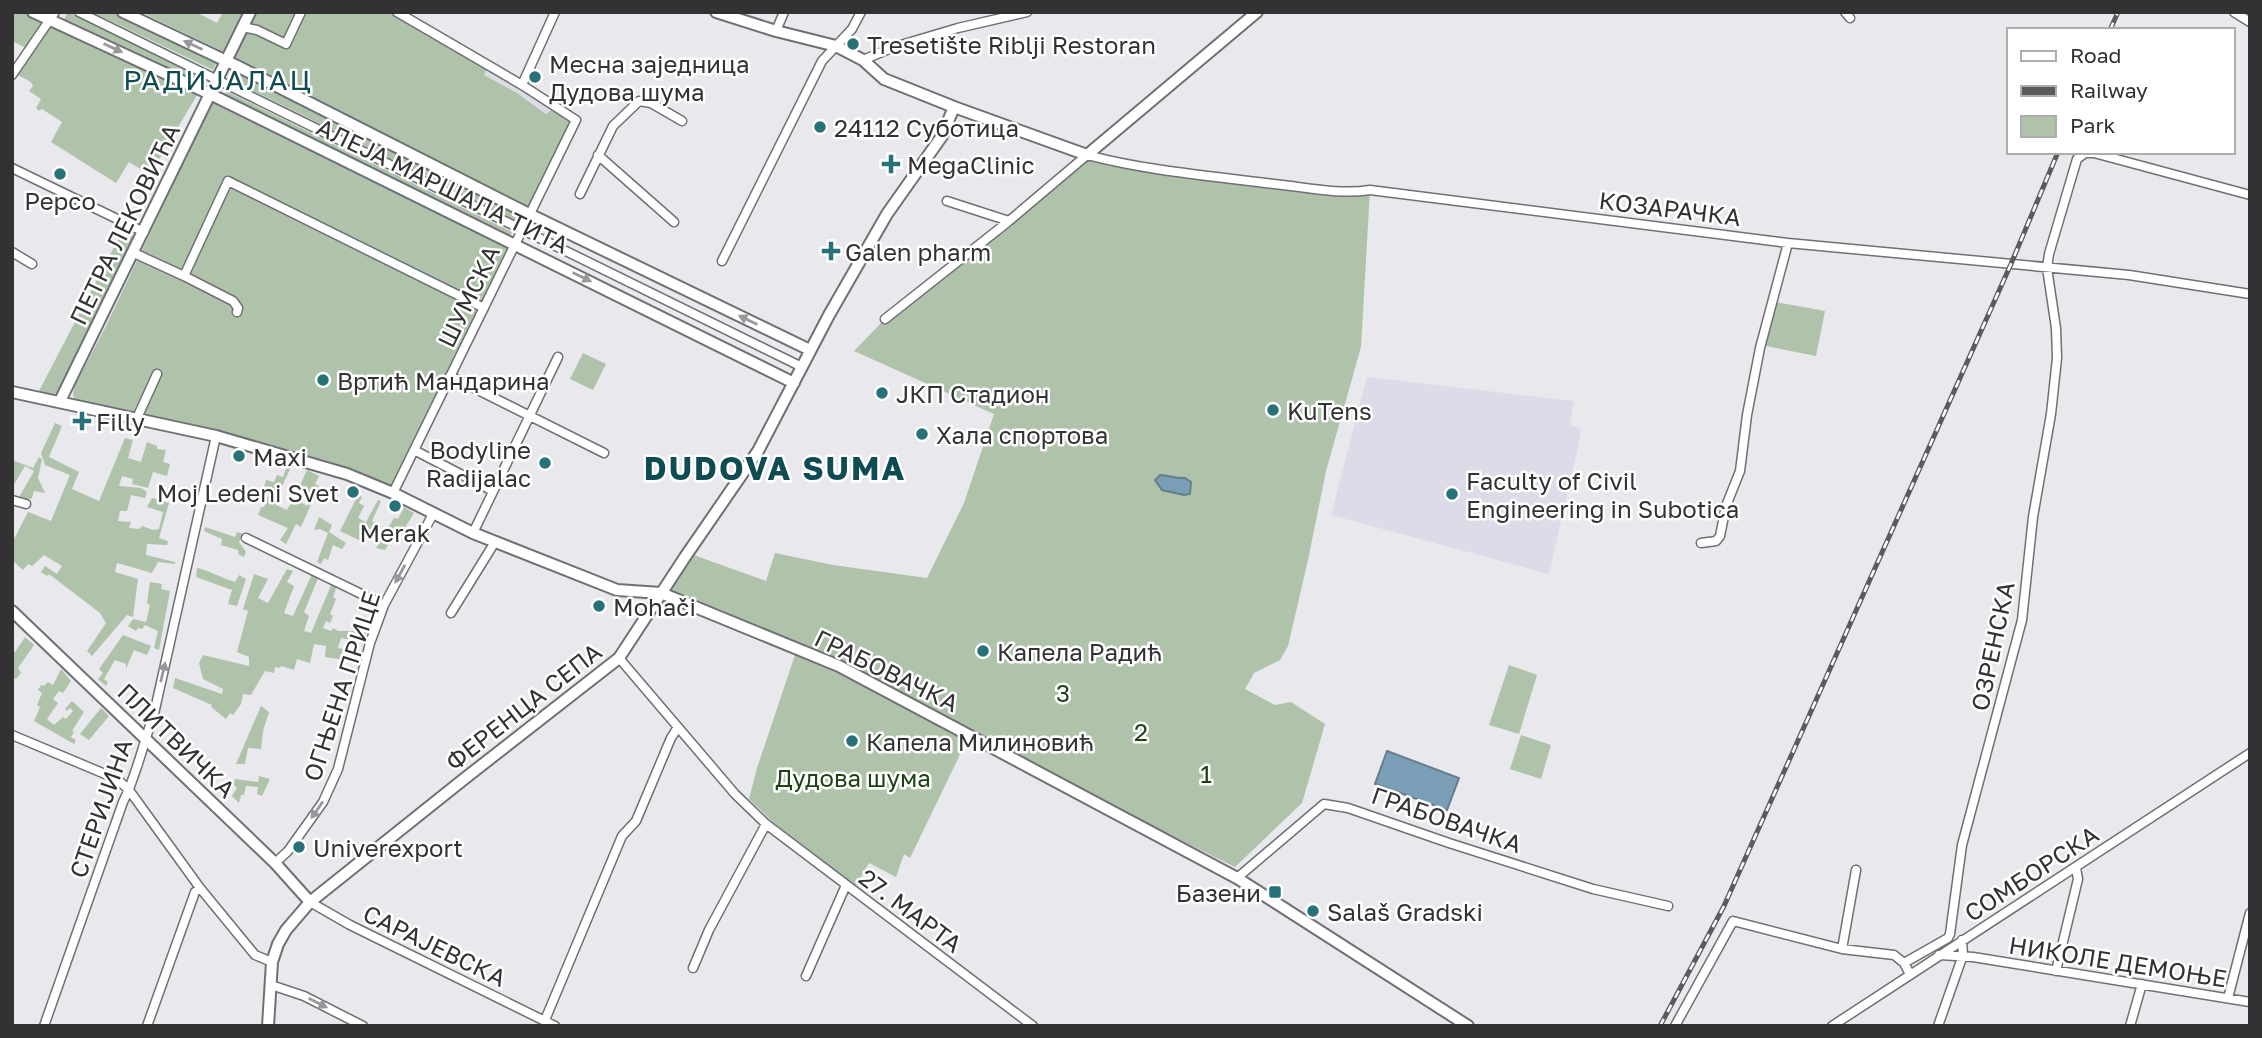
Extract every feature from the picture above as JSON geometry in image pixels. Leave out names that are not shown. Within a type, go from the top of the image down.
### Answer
[{"type":"street","name":"АЛЕЈА МАРШАЛА ТИТА","points":[[33,12],[53,16],[61,24],[210,94],[794,383]]},
{"type":"street","name":"АЛЕЈА МАРШАЛА ТИТА","points":[[79,12],[802,367]]},
{"type":"street","name":"АЛЕЈА МАРШАЛА ТИТА","points":[[123,12],[810,350]]},
{"type":"street","name":"ПЕТРА ЛЕКОВИЋА","points":[[60,401],[250,12]]},
{"type":"street","points":[[243,27],[257,30],[286,44],[301,12]]},
{"type":"street","points":[[397,12],[522,85],[555,12]]},
{"type":"street","points":[[716,12],[836,46],[863,60],[884,79],[1087,155]]},
{"type":"street","points":[[776,31],[784,12]]},
{"type":"street","points":[[722,261],[822,61],[852,29],[861,12]]},
{"type":"street","points":[[863,60],[945,31],[1027,12]]},
{"type":"street","points":[[885,319],[1009,221],[1257,12]]},
{"type":"street","points":[[2234,12],[2250,22]]},
{"type":"street","points":[[12,75],[53,16]]},
{"type":"street","name":"ШУМСКА","points":[[393,493],[576,120],[522,85]]},
{"type":"street","points":[[580,194],[613,126],[639,101],[651,103],[682,121]]},
{"type":"street","name":"ФЕРЕНЦА СЕПА","points":[[272,962],[286,930],[310,902],[619,658],[758,451],[810,350],[887,214],[942,136],[954,107]]},
{"type":"street","points":[[2047,268],[2077,159],[2084,154]]},
{"type":"street","points":[[2098,154],[2250,195]]},
{"type":"street","points":[[598,155],[674,222]]},
{"type":"street","name":"КОЗАРАЧКА","points":[[1087,155],[1117,163],[1233,179],[1343,192],[1370,190],[1788,243],[2129,275],[2250,293]]},
{"type":"street","points":[[12,168],[144,232]]},
{"type":"street","points":[[184,275],[228,181],[484,308]]},
{"type":"street","points":[[947,201],[1009,221]]},
{"type":"street","points":[[1701,543],[1716,541],[1720,536],[1726,506],[1740,471],[1760,348],[1788,243]]},
{"type":"street","points":[[12,252],[32,264]]},
{"type":"street","points":[[134,253],[233,301],[238,307],[237,312]]},
{"type":"street","name":"ОЗРЕНСКА","points":[[1904,963],[1951,934],[1962,845],[2022,620],[2033,517],[2051,414],[2057,358],[2056,328],[2047,268]]},
{"type":"street","points":[[473,533],[558,357]]},
{"type":"street","points":[[137,418],[158,374]]},
{"type":"street","name":"ШУМСКА","points":[[450,376],[604,453]]},
{"type":"street","name":"ГРАБОВАЧКА","points":[[12,392],[216,436],[347,474],[393,493],[473,533],[617,590],[661,593],[839,666],[1237,878],[1468,1026]]},
{"type":"street","name":"СТЕРИЈИНА","points":[[44,1026],[129,790],[153,715],[216,436]]},
{"type":"street","points":[[414,450],[493,491]]},
{"type":"street","points":[[12,500],[26,504]]},
{"type":"street","name":"ОГЊЕНА ПРИЦЕ","points":[[275,863],[288,851],[323,802],[338,769],[370,643],[384,604],[433,514]]},
{"type":"street","points":[[246,538],[384,604]]},
{"type":"street","points":[[451,613],[495,542]]},
{"type":"street","name":"ПЛИТВИЧКА","points":[[12,611],[275,863],[310,902]]},
{"type":"street","name":"27. МАРТА","points":[[619,658],[735,794],[766,824],[1033,1026]]},
{"type":"street","points":[[545,1020],[622,836],[636,821],[678,727]]},
{"type":"street","points":[[12,735],[117,779],[129,790],[200,888],[255,955],[272,962],[268,1026]]},
{"type":"street","name":"СОМБОРСКА","points":[[1832,1026],[2250,753]]},
{"type":"street","name":"ГРАБОВАЧКА","points":[[1237,878],[1324,804],[1338,805],[1593,889],[1668,906]]},
{"type":"street","points":[[693,968],[709,930],[766,824]]},
{"type":"street","points":[[2056,971],[2078,879],[2076,868]]},
{"type":"street","points":[[1842,949],[1856,870]]},
{"type":"street","points":[[806,976],[846,885]]},
{"type":"street","points":[[147,1026],[195,892],[200,888]]},
{"type":"street","name":"САРАЈЕВСКА","points":[[310,902],[350,925],[555,1026]]},
{"type":"street","points":[[2228,998],[2250,913]]},
{"type":"street","points":[[1675,1026],[1733,921],[1842,949],[1894,954],[1904,963],[1910,974]]},
{"type":"street","points":[[1938,1026],[1963,956],[1962,940]]},
{"type":"street","name":"НИКОЛЕ ДЕМОЊЕ","points":[[1939,955],[1963,956],[2250,1002]]},
{"type":"street","points":[[2130,1026],[2142,984]]},
{"type":"street","points":[[271,985],[304,996],[363,1026]]},
{"type":"shaded area","points":[[487,68],[553,109],[547,114],[484,75]]},
{"type":"shaded area","name":"Faculty of Civil Engineering in Subotica","points":[[1367,377],[1574,401],[1570,425],[1581,428],[1580,438],[1549,574],[1331,515]]},
{"type":"green space","points":[[12,12],[25,12],[46,25],[28,49],[12,41]]},
{"type":"green space","points":[[68,12],[207,80],[203,89],[63,21]]},
{"type":"green space","points":[[92,12],[116,12],[218,59],[213,70]]},
{"type":"green space","points":[[141,12],[196,12],[217,23],[223,12],[245,12],[226,53]]},
{"type":"green space","points":[[257,12],[392,12],[487,68],[484,75],[517,93],[546,114],[553,109],[573,121],[529,212],[523,209],[523,203],[245,63],[238,70],[521,214],[517,221],[233,81],[237,71],[230,67]]},
{"type":"green space","points":[[54,27],[197,95],[150,175],[129,162],[116,183],[51,142],[62,122],[36,108],[41,99],[29,91],[33,86],[31,82],[14,73],[47,29]]},
{"type":"green space","points":[[226,91],[512,232],[509,238],[222,98]]},
{"type":"green space","points":[[214,99],[221,102],[219,106],[503,245],[511,245],[392,490],[75,400],[74,387]]},
{"type":"green space","points":[[1087,155],[1117,163],[1343,192],[1370,190],[1361,347],[1326,471],[1288,646],[1280,660],[1254,673],[1245,689],[1275,705],[1291,702],[1325,724],[1302,803],[1235,867],[842,663],[667,592],[688,553],[766,581],[775,553],[833,565],[927,578],[964,503],[994,414],[854,351],[885,319]]},
{"type":"green space","points":[[124,228],[131,231],[134,239],[62,386],[54,395],[38,393]]},
{"type":"green space","points":[[1775,302],[1825,311],[1816,356],[1766,346]]},
{"type":"green space","points":[[583,353],[606,364],[593,390],[570,379]]},
{"type":"green space","points":[[55,423],[62,426],[49,457],[79,472],[72,489],[99,501],[125,438],[133,440],[128,458],[141,462],[147,442],[157,446],[157,449],[166,450],[163,462],[170,464],[167,476],[153,472],[148,488],[132,484],[133,479],[122,476],[119,486],[141,488],[147,492],[145,498],[131,495],[127,511],[120,511],[118,521],[131,522],[129,528],[139,529],[142,526],[159,529],[163,512],[147,507],[152,498],[169,503],[159,538],[168,541],[167,545],[147,544],[146,555],[175,564],[158,562],[152,573],[117,563],[115,572],[138,579],[133,617],[127,615],[92,656],[87,651],[106,623],[100,613],[49,574],[47,576],[41,572],[45,566],[57,574],[62,566],[44,555],[23,570],[12,560],[12,543],[28,512],[51,521],[70,475],[45,465],[41,453]]},
{"type":"green space","points":[[39,457],[42,459],[38,478],[45,493],[34,491],[32,498],[27,501],[18,499],[34,471],[25,466],[12,488],[12,460],[33,468]]},
{"type":"green space","points":[[292,465],[276,505],[287,510],[294,498],[307,506],[309,501],[297,492],[307,470],[319,476],[315,484],[319,486],[301,527],[296,524],[286,544],[280,540],[288,528],[258,515],[269,493],[263,490],[266,480],[274,482],[277,475],[283,477],[287,466]]},
{"type":"green space","points":[[358,495],[362,497],[359,503],[364,506],[358,518],[366,522],[378,500],[381,501],[372,521],[381,526],[375,535],[365,531],[361,541],[340,531]]},
{"type":"green space","points":[[404,507],[414,513],[400,536],[395,534],[385,550],[376,548],[394,518],[398,519]]},
{"type":"green space","points":[[319,517],[332,525],[329,532],[346,543],[342,549],[333,545],[328,560],[324,558],[321,564],[317,562],[328,533],[320,529],[314,530]]},
{"type":"green space","points":[[205,527],[235,537],[237,532],[243,534],[239,542],[246,552],[244,557],[239,555],[238,550],[221,545],[222,539],[204,531]]},
{"type":"green space","points":[[197,568],[235,582],[239,575],[246,579],[237,606],[228,604],[232,590],[196,577]]},
{"type":"green space","points":[[287,569],[293,571],[287,582],[294,586],[284,613],[293,616],[312,574],[319,576],[304,612],[309,616],[304,631],[311,633],[332,583],[337,585],[333,597],[336,599],[330,614],[333,616],[330,623],[326,621],[323,628],[331,631],[333,628],[338,631],[367,631],[363,642],[341,638],[338,648],[347,650],[345,660],[325,657],[326,646],[314,644],[310,663],[297,659],[294,670],[281,666],[275,667],[274,673],[265,671],[251,695],[243,694],[241,704],[233,715],[230,713],[226,719],[211,707],[212,705],[173,688],[175,678],[222,694],[223,689],[203,679],[199,663],[203,655],[249,666],[249,657],[237,652],[248,611],[243,609],[254,574],[268,579],[258,598],[268,603]]},
{"type":"green space","points":[[150,582],[162,584],[161,589],[170,591],[159,650],[154,648],[158,631],[145,625],[136,631],[128,626],[133,619],[146,622],[150,605],[147,603]]},
{"type":"green space","points":[[123,635],[151,646],[147,655],[134,650],[126,669],[126,664],[115,660],[104,679],[108,682],[106,686],[98,679],[103,673],[99,669]]},
{"type":"green space","points":[[25,637],[34,645],[18,668],[21,673],[16,679],[12,677],[12,651],[15,652]]},
{"type":"green space","name":"Дудова шума","points":[[795,655],[839,673],[967,740],[910,858],[904,854],[896,877],[869,863],[856,886],[774,823],[749,799]]},
{"type":"green space","points":[[1509,665],[1537,675],[1519,734],[1489,725]]},
{"type":"green space","points":[[61,669],[71,681],[63,693],[59,691],[53,699],[58,703],[47,719],[54,725],[63,717],[66,719],[73,711],[70,708],[67,711],[65,709],[72,701],[84,712],[72,731],[74,732],[71,737],[76,740],[74,744],[34,721],[42,693],[38,690],[48,682],[53,685]]},
{"type":"green space","points":[[261,706],[269,712],[261,749],[248,748],[245,764],[236,764]]},
{"type":"green space","points":[[101,708],[109,716],[89,740],[80,734]]},
{"type":"green space","points":[[1521,735],[1551,745],[1541,779],[1510,769]]},
{"type":"green space","points":[[259,776],[270,779],[262,796],[257,794],[258,787],[246,786],[239,803],[232,796],[237,788],[233,784],[235,779],[258,782]]},
{"type":"water","points":[[1160,475],[1185,478],[1191,482],[1190,494],[1162,490],[1155,480]]},
{"type":"water","points":[[1387,751],[1459,778],[1447,810],[1375,784]]},
{"type":"railway","points":[[2111,28],[2118,12]]},
{"type":"railway","points":[[1660,1026],[1724,906],[2011,264],[2057,154]]},
{"type":"place","name":"Tresetište Riblji Restoran","points":[[853,44]]},
{"type":"place","name":"Месна заједница Дудова шума","points":[[535,77]]},
{"type":"place","name":"24112 Суботица","points":[[820,127]]},
{"type":"place","name":"MegaClinic","points":[[891,164]]},
{"type":"place","name":"Pepco","points":[[60,174]]},
{"type":"place","name":"Galen pharm","points":[[831,251]]},
{"type":"place","name":"Вртић Мандарина","points":[[323,380]]},
{"type":"place","name":"ЈКП Стадион","points":[[882,393]]},
{"type":"place","name":"KuTens","points":[[1273,410]]},
{"type":"place","name":"Filly","points":[[82,421]]},
{"type":"place","name":"Хала спортова","points":[[922,434]]},
{"type":"place","name":"Maxi","points":[[239,456]]},
{"type":"place","name":"Bodyline Radijalac","points":[[545,463]]},
{"type":"place","name":"Moj Ledeni Svet","points":[[353,492]]},
{"type":"place","name":"Faculty of Civil Engineering in Subotica","points":[[1452,494]]},
{"type":"place","name":"Merak","points":[[395,506]]},
{"type":"place","name":"Mohači","points":[[599,606]]},
{"type":"place","name":"Капела Радић","points":[[983,651]]},
{"type":"place","name":"Капела Милиновић","points":[[852,741]]},
{"type":"place","name":"Univerexport","points":[[299,847]]},
{"type":"place","name":"Базени","points":[[1275,892]]},
{"type":"place","name":"Salaš Gradski","points":[[1313,911]]},
{"type":"district","name":"РАДИЈАЛАЦ","points":[[218,79]]},
{"type":"district","name":"DUDOVA SUMA","points":[[775,468]]},
{"type":"park label","name":"3","points":[[1063,692]]},
{"type":"park label","name":"2","points":[[1141,731]]},
{"type":"park label","name":"1","points":[[1206,773]]}]
